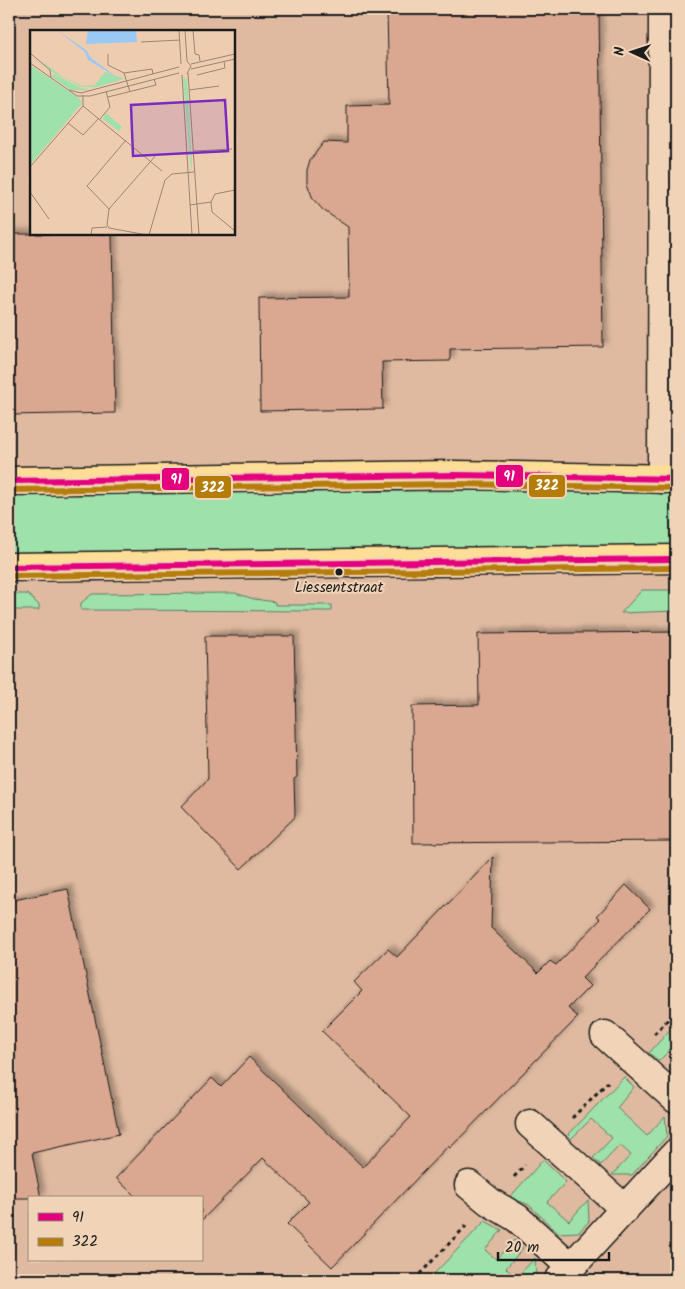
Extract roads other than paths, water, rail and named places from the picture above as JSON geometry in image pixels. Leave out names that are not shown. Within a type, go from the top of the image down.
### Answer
[{"type":"main road","points":[[9,481],[456,475],[669,479]]},
{"type":"main road","points":[[9,567],[676,559]]},
{"type":"street","points":[[663,9],[669,479]]},
{"type":"street","points":[[605,1035],[676,1099]]},
{"type":"street","points":[[530,1124],[626,1209]]},
{"type":"street","points":[[469,1185],[490,1202],[517,1218],[565,1274],[676,1153]]},
{"type":"place","name":"Liessentstraat","points":[[339,572]]}]
